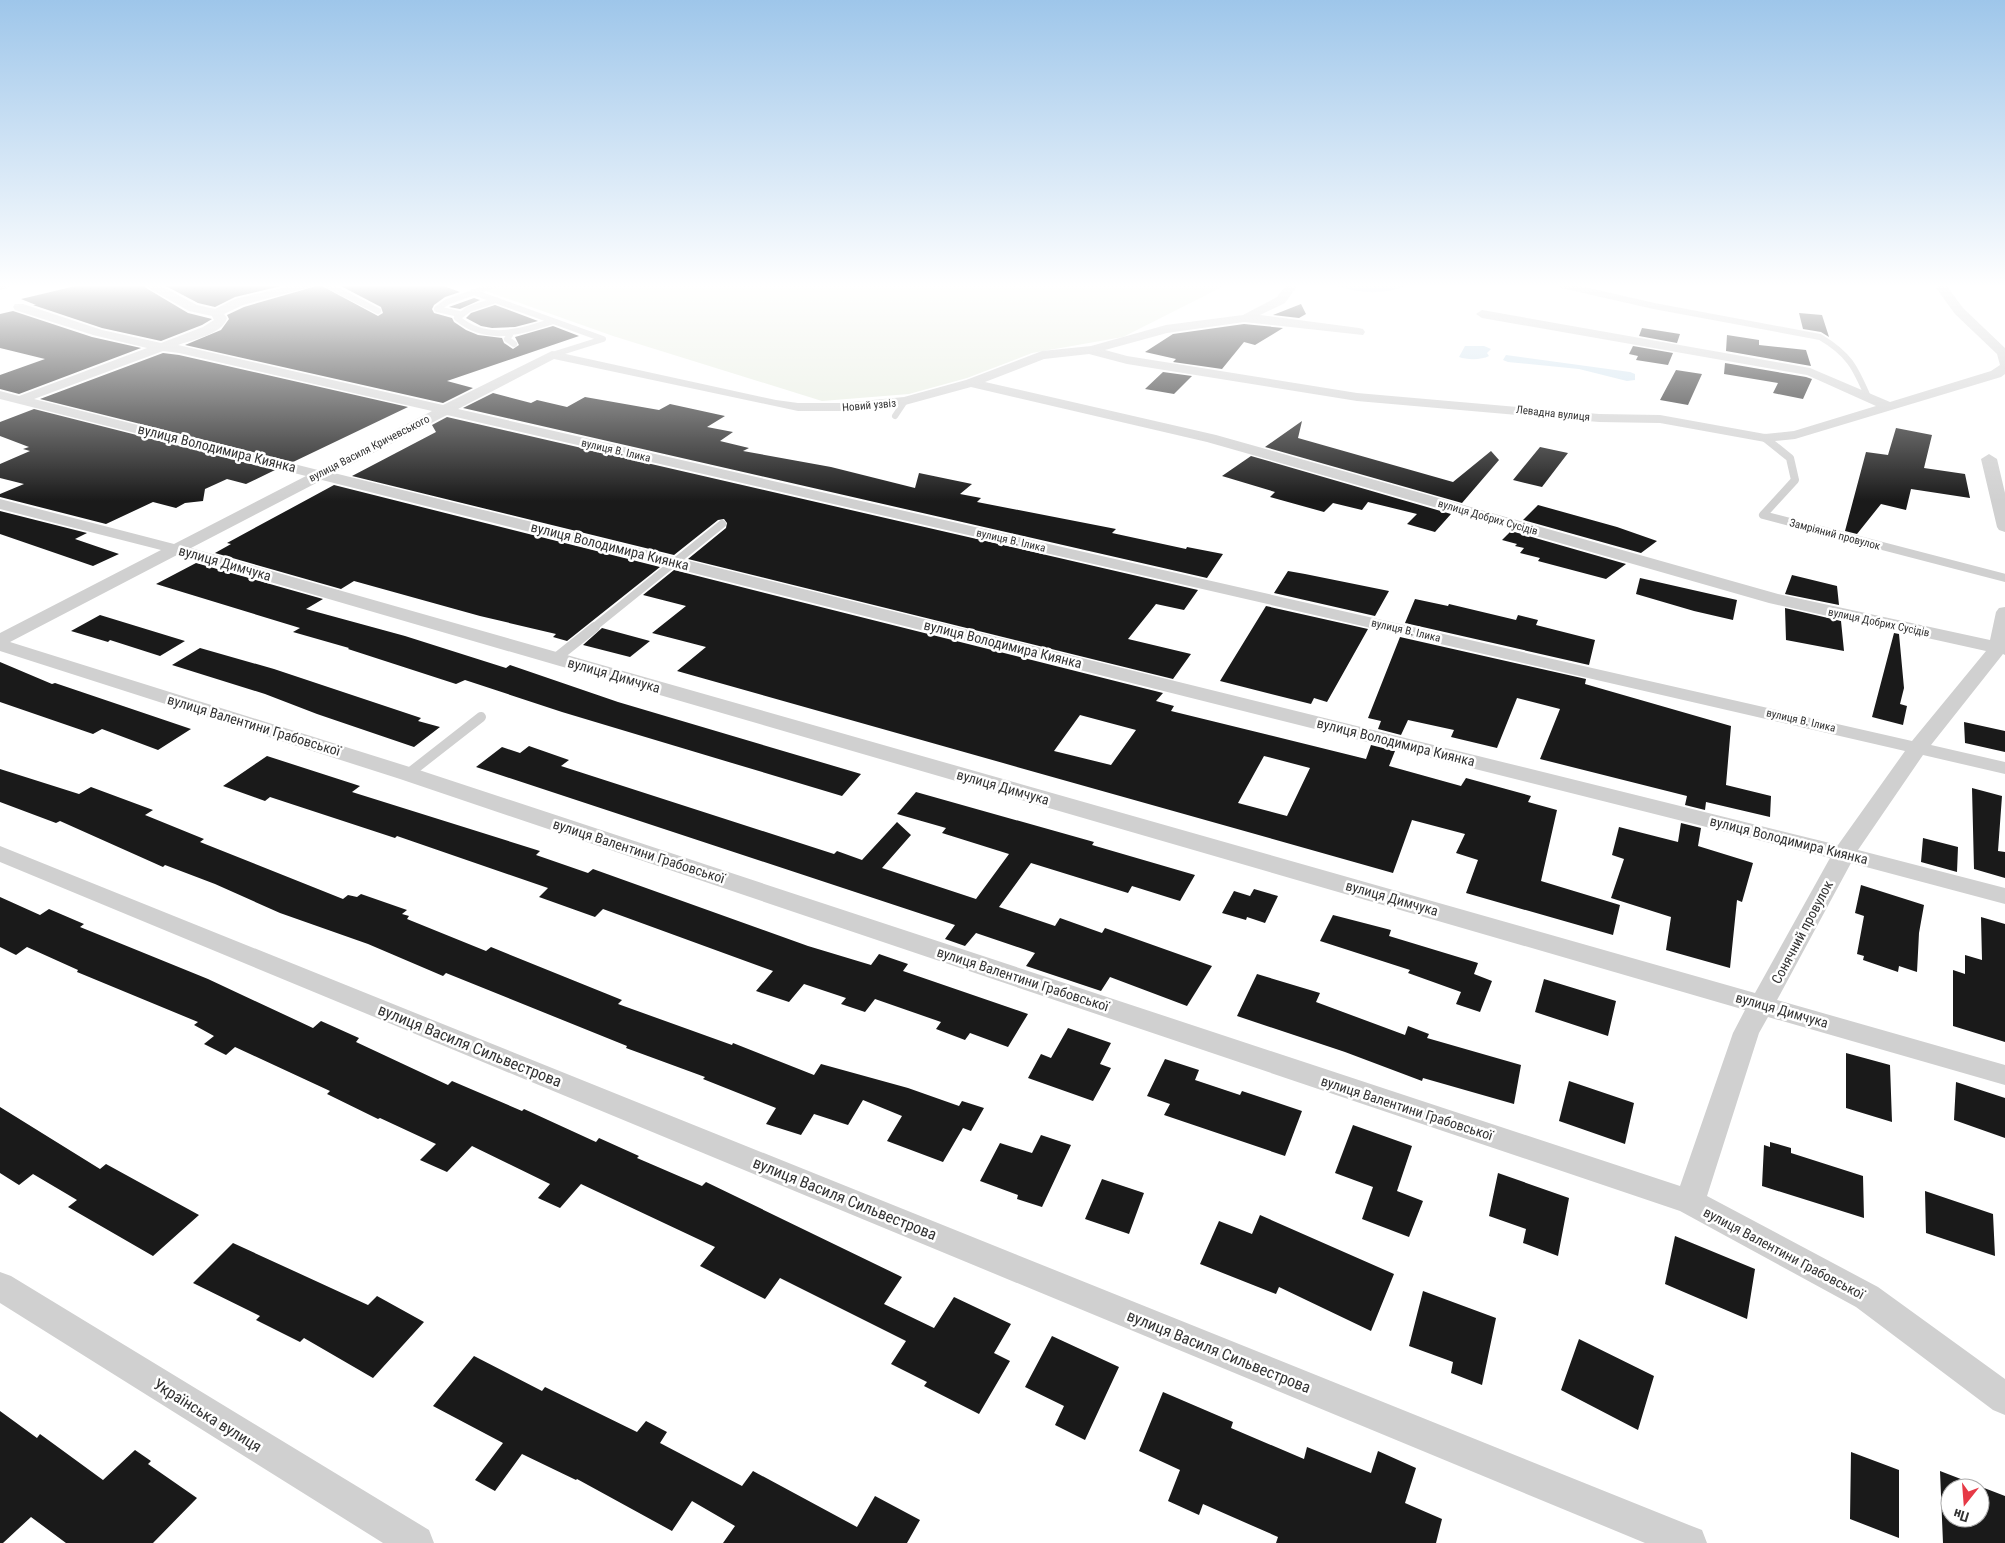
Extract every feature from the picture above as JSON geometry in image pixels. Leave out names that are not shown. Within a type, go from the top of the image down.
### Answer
[{"type":"street","points":[[0,407],[133,357]]},
{"type":"street","name":"вулиця В. Ілика","points":[[213,357],[2005,768]]},
{"type":"street","name":"вулиця Василя Кричевського","points":[[0,640],[548,357]]},
{"type":"street","name":"Новий узвіз","points":[[561,357],[790,406],[842,407],[905,401],[971,383],[1037,357]]},
{"type":"street","name":"Левадна вулиця","points":[[1117,357],[1357,397],[1490,407],[1599,418],[1660,419],[1765,438],[1795,435],[2003,370],[2003,357]]},
{"type":"street","points":[[1725,357],[1810,372],[1888,406]]},
{"type":"street","name":"вулиця Добрих Сусідів","points":[[971,383],[1211,438],[1775,599],[2002,648]]},
{"type":"street","name":"вулиця Володимира Киянка","points":[[0,395],[1844,854],[2005,896]]},
{"type":"street","points":[[1989,460],[2005,527]]},
{"type":"street","name":"вулиця Димчука","points":[[0,504],[175,549],[2005,1075]]},
{"type":"street","name":"Сонячний провулок","points":[[1690,1202],[1746,1033],[1844,854],[1918,747],[2002,648],[2005,612]]},
{"type":"street","name":"вулиця Валентини Грабовської","points":[[0,645],[408,774],[1690,1202],[1867,1297],[2005,1399]]},
{"type":"street","name":"вулиця Василя Сильвестрова","points":[[0,853],[1689,1543]]},
{"type":"street","name":"Українська вулиця","points":[[0,1286],[416,1543]]},
{"type":"lane","points":[[1850,357],[1868,398]]},
{"type":"lane","points":[[895,416],[905,401]]},
{"type":"lane","name":"Замріяний провулок","points":[[1765,438],[1790,458],[1795,480],[1763,515],[2005,578]]},
{"type":"lane","points":[[556,658],[722,524]]},
{"type":"lane","points":[[408,774],[481,717]]},
{"type":"shaded area","points":[[681,357],[1022,357],[967,378],[909,394],[822,401]]},
{"type":"water","points":[[1459,357],[1485,357],[1482,358],[1470,359]]},
{"type":"water","points":[[1505,357],[1521,357],[1630,372],[1635,374],[1635,380],[1627,381],[1579,369],[1503,360]]},
{"type":"building","points":[[37,357],[117,357],[19,394],[0,389],[0,375],[45,359]]},
{"type":"building","points":[[152,357],[188,357],[408,407],[293,462],[40,399]]},
{"type":"building","points":[[238,357],[517,357],[447,381],[473,388],[443,403]]},
{"type":"building","points":[[1167,357],[1232,357],[1222,369],[1173,362],[1176,359]]},
{"type":"building","points":[[1637,357],[1671,357],[1668,365],[1636,360]]},
{"type":"building","points":[[1760,357],[1808,357],[1811,366]]},
{"type":"building","points":[[1725,363],[1812,379],[1803,399],[1773,393],[1778,383],[1724,374]]},
{"type":"building","points":[[1676,370],[1702,374],[1688,405],[1660,400]]},
{"type":"building","points":[[1163,372],[1192,376],[1174,394],[1145,389]]},
{"type":"building","points":[[493,393],[531,403],[537,400],[567,407],[585,397],[659,410],[670,404],[725,416],[707,427],[733,432],[720,441],[749,448],[743,451],[831,467],[915,488],[919,473],[972,484],[960,494],[981,498],[977,502],[1116,529],[1112,533],[1186,549],[1187,547],[1223,554],[1207,578],[463,408]]},
{"type":"building","points":[[34,409],[275,470],[246,484],[227,479],[205,489],[203,501],[185,503],[176,508],[153,502],[106,524],[0,497],[0,494],[24,484],[0,478],[0,464],[30,451],[23,449],[29,447],[0,436],[0,422]]},
{"type":"building","points":[[447,417],[1198,590],[1184,610],[1156,604],[1128,639],[1191,654],[1173,679],[688,559],[726,528],[727,523],[724,519],[718,520],[674,555],[352,476],[436,432],[432,425]]},
{"type":"building","points":[[1302,421],[1298,438],[1453,482],[1491,451],[1499,460],[1462,503],[1265,447]]},
{"type":"building","points":[[1896,428],[1932,435],[1924,468],[1965,474],[1970,498],[1911,489],[1906,510],[1881,504],[1857,534],[1845,531],[1866,452],[1888,455]]},
{"type":"building","points":[[1540,447],[1568,453],[1542,487],[1513,480]]},
{"type":"building","points":[[1251,456],[1451,514],[1435,532],[1407,524],[1417,514],[1368,502],[1362,510],[1333,503],[1324,512],[1270,497],[1275,492],[1222,476]]},
{"type":"building","points":[[334,485],[660,567],[567,641],[553,637],[556,634],[480,616],[354,581],[341,589],[215,553],[231,544],[227,543]]},
{"type":"building","points":[[1538,505],[1617,527],[1657,541],[1641,553],[1523,520]]},
{"type":"building","points":[[0,511],[87,533],[75,539],[119,554],[93,566],[0,534]]},
{"type":"building","points":[[1511,531],[1626,564],[1606,579],[1538,561],[1540,558],[1520,553],[1524,548],[1502,540]]},
{"type":"building","points":[[196,563],[323,599],[306,609],[405,636],[506,668],[510,665],[618,702],[861,774],[842,796],[562,712],[465,680],[456,684],[349,648],[293,632],[300,628],[156,584]]},
{"type":"building","points":[[674,570],[1163,693],[1156,701],[1174,706],[1171,711],[1366,759],[1371,745],[1395,751],[1389,766],[1461,786],[1466,778],[1531,796],[1528,802],[1557,810],[1541,881],[1620,905],[1613,935],[1466,893],[1478,860],[1456,853],[1465,834],[1412,820],[1393,873],[677,671],[706,647],[652,633],[686,606],[643,595]],"holes":[[[1080,715],[1136,730],[1111,765],[1054,751]],[[1264,756],[1310,768],[1287,816],[1238,803]]]},
{"type":"building","points":[[1288,571],[1389,591],[1375,616],[1274,593]]},
{"type":"building","points":[[1792,575],[1837,586],[1839,605],[1785,594]]},
{"type":"building","points":[[1640,578],[1737,600],[1733,620],[1636,594]]},
{"type":"building","points":[[1415,599],[1448,606],[1449,604],[1516,620],[1518,615],[1538,620],[1536,625],[1595,640],[1589,665],[1405,623]]},
{"type":"building","points":[[1266,606],[1368,629],[1327,702],[1314,698],[1311,704],[1220,681]]},
{"type":"building","points":[[1785,608],[1841,621],[1844,651],[1786,640]]},
{"type":"building","points":[[100,615],[185,641],[160,656],[110,640],[108,642],[71,631]]},
{"type":"building","points":[[602,628],[650,641],[630,657],[583,645]]},
{"type":"building","points":[[1894,633],[1899,634],[1904,688],[1900,704],[1907,706],[1903,725],[1872,717]]},
{"type":"building","points":[[1400,637],[1586,679],[1585,684],[1731,726],[1726,785],[1771,796],[1770,817],[1706,802],[1705,810],[1685,805],[1687,796],[1540,759],[1560,709],[1517,698],[1497,748],[1451,737],[1454,730],[1408,720],[1401,735],[1378,729],[1381,721],[1368,718]]},
{"type":"building","points":[[200,648],[274,669],[421,718],[418,721],[440,727],[414,747],[265,694],[172,665]]},
{"type":"building","points":[[0,662],[52,684],[55,683],[191,729],[158,750],[102,729],[93,734],[0,702]]},
{"type":"building","points":[[1964,722],[2005,731],[2005,752],[1965,743]]},
{"type":"building","points":[[529,746],[569,760],[561,766],[834,854],[837,851],[862,860],[897,822],[911,835],[882,868],[976,899],[1009,854],[942,833],[946,828],[897,814],[916,792],[1094,842],[1092,845],[1195,875],[1180,901],[1132,886],[1128,893],[1031,863],[999,907],[1055,926],[1060,918],[1102,933],[1105,928],[1212,966],[1187,1006],[1110,977],[1101,991],[1026,966],[1035,953],[976,933],[965,946],[945,939],[955,925],[476,767],[502,747],[520,753]]},
{"type":"building","points":[[267,756],[360,786],[352,792],[540,851],[536,855],[588,873],[593,869],[808,946],[871,965],[879,954],[908,964],[903,971],[1028,1014],[1008,1047],[970,1033],[965,1040],[936,1029],[941,1022],[875,999],[865,1012],[841,1004],[846,998],[804,984],[789,1002],[756,991],[773,971],[603,909],[595,917],[539,897],[548,888],[397,836],[395,838],[270,797],[265,801],[223,786]]},
{"type":"building","points":[[0,769],[79,794],[91,787],[153,810],[145,815],[204,839],[200,842],[343,899],[348,895],[357,897],[361,894],[407,910],[402,914],[409,916],[407,919],[486,951],[491,947],[622,1000],[618,1004],[732,1045],[733,1043],[814,1075],[821,1064],[908,1088],[959,1106],[962,1101],[984,1108],[971,1131],[963,1128],[943,1162],[887,1141],[902,1116],[863,1100],[848,1125],[814,1114],[801,1135],[766,1124],[776,1108],[703,1079],[705,1077],[626,1048],[627,1046],[446,973],[443,976],[368,944],[280,913],[215,884],[165,865],[163,867],[60,821],[56,823],[0,802]]},
{"type":"building","points":[[1972,788],[2002,796],[1998,851],[2005,852],[2005,878],[1974,869]]},
{"type":"building","points":[[1681,823],[1701,828],[1698,846],[1753,863],[1742,902],[1737,900],[1730,968],[1666,950],[1671,917],[1611,898],[1624,859],[1612,855],[1619,827],[1678,842]]},
{"type":"building","points":[[1923,838],[1958,847],[1957,872],[1921,862]]},
{"type":"building","points":[[1861,885],[1924,905],[1919,933],[1917,972],[1899,966],[1898,972],[1863,960],[1864,956],[1857,954],[1864,916],[1855,913]]},
{"type":"building","points":[[1254,889],[1278,896],[1265,923],[1247,917],[1246,920],[1222,913],[1234,891],[1250,896]]},
{"type":"building","points":[[0,897],[40,915],[49,909],[84,924],[80,927],[208,979],[313,1028],[321,1021],[359,1038],[356,1042],[448,1085],[452,1081],[522,1111],[524,1109],[596,1142],[599,1138],[639,1156],[637,1158],[702,1186],[706,1182],[902,1277],[884,1304],[934,1328],[954,1297],[1011,1324],[994,1353],[1010,1361],[979,1414],[924,1386],[927,1382],[891,1364],[906,1341],[780,1278],[765,1299],[700,1266],[715,1247],[581,1184],[560,1208],[538,1198],[550,1184],[472,1146],[447,1172],[420,1160],[436,1144],[380,1118],[378,1119],[327,1094],[330,1091],[235,1047],[226,1055],[204,1044],[214,1036],[194,1025],[198,1022],[77,972],[78,970],[27,947],[16,955],[0,947]]},
{"type":"building","points":[[1333,915],[1391,930],[1389,936],[1478,963],[1474,974],[1492,981],[1480,1012],[1456,1004],[1461,992],[1408,973],[1410,970],[1320,941]]},
{"type":"building","points":[[1981,917],[2005,924],[2005,1042],[1953,1026],[1953,970],[1965,974],[1965,955],[1982,960]]},
{"type":"building","points":[[1257,974],[1320,993],[1316,1002],[1405,1035],[1408,1026],[1429,1034],[1427,1038],[1521,1065],[1514,1104],[1423,1078],[1422,1081],[1345,1052],[1237,1016]]},
{"type":"building","points":[[1544,979],[1616,1001],[1608,1036],[1535,1012]]},
{"type":"building","points":[[1068,1028],[1111,1043],[1100,1064],[1111,1068],[1093,1101],[1028,1078],[1041,1054],[1051,1058]]},
{"type":"building","points":[[1846,1053],[1890,1065],[1892,1122],[1846,1108]]},
{"type":"building","points":[[1165,1059],[1199,1070],[1195,1080],[1240,1095],[1242,1091],[1302,1111],[1285,1156],[1164,1115],[1170,1104],[1147,1096]]},
{"type":"building","points":[[1569,1081],[1634,1103],[1625,1144],[1559,1121]]},
{"type":"building","points":[[1956,1082],[2005,1098],[2005,1138],[1954,1120]]},
{"type":"building","points":[[0,1107],[100,1169],[106,1164],[199,1215],[153,1256],[68,1207],[77,1200],[33,1174],[19,1185],[0,1173]]},
{"type":"building","points":[[1353,1125],[1412,1146],[1397,1191],[1423,1201],[1409,1237],[1362,1219],[1373,1187],[1335,1173]]},
{"type":"building","points":[[1041,1135],[1071,1145],[1042,1207],[1017,1199],[1018,1195],[980,1181],[1000,1143],[1032,1153]]},
{"type":"building","points":[[1770,1142],[1791,1148],[1791,1153],[1863,1176],[1864,1218],[1762,1186],[1764,1145],[1770,1147]]},
{"type":"building","points":[[1498,1173],[1569,1198],[1558,1256],[1523,1243],[1526,1229],[1489,1216]]},
{"type":"building","points":[[1102,1179],[1144,1193],[1129,1234],[1085,1219]]},
{"type":"building","points":[[1925,1191],[1993,1214],[1995,1256],[1926,1233]]},
{"type":"building","points":[[1260,1215],[1394,1274],[1371,1331],[1279,1287],[1276,1294],[1200,1264],[1219,1221],[1252,1234]]},
{"type":"building","points":[[1675,1236],[1755,1269],[1747,1319],[1665,1284]]},
{"type":"building","points":[[233,1243],[368,1305],[377,1296],[424,1322],[373,1378],[304,1338],[300,1342],[256,1320],[260,1316],[193,1283]]},
{"type":"building","points":[[1423,1291],[1496,1318],[1482,1385],[1451,1373],[1453,1362],[1409,1346]]},
{"type":"building","points":[[1052,1336],[1119,1367],[1085,1440],[1055,1425],[1064,1406],[1025,1387]]},
{"type":"building","points":[[1579,1339],[1654,1376],[1638,1430],[1561,1390]]},
{"type":"building","points":[[474,1356],[542,1391],[545,1387],[637,1432],[646,1421],[667,1432],[660,1443],[742,1486],[753,1471],[857,1527],[875,1496],[920,1520],[907,1543],[723,1543],[735,1526],[692,1501],[672,1531],[577,1479],[522,1454],[495,1491],[475,1480],[503,1443],[433,1406]]},
{"type":"building","points":[[1163,1392],[1233,1422],[1231,1428],[1304,1459],[1307,1447],[1371,1473],[1378,1451],[1416,1468],[1405,1503],[1442,1519],[1436,1543],[1276,1543],[1278,1537],[1203,1504],[1199,1515],[1168,1501],[1180,1470],[1139,1451]]},
{"type":"building","points":[[0,1411],[37,1438],[40,1434],[103,1480],[135,1450],[151,1461],[148,1464],[197,1498],[153,1543],[66,1543],[31,1517],[3,1543],[0,1543]]},
{"type":"building","points":[[1851,1452],[1899,1470],[1899,1538],[1850,1519]]},
{"type":"building","points":[[1940,1471],[1958,1478],[1940,1478]]},
{"type":"building","points":[[1990,1490],[2005,1496],[2005,1543],[1943,1543],[1942,1528],[1990,1528]]}]
